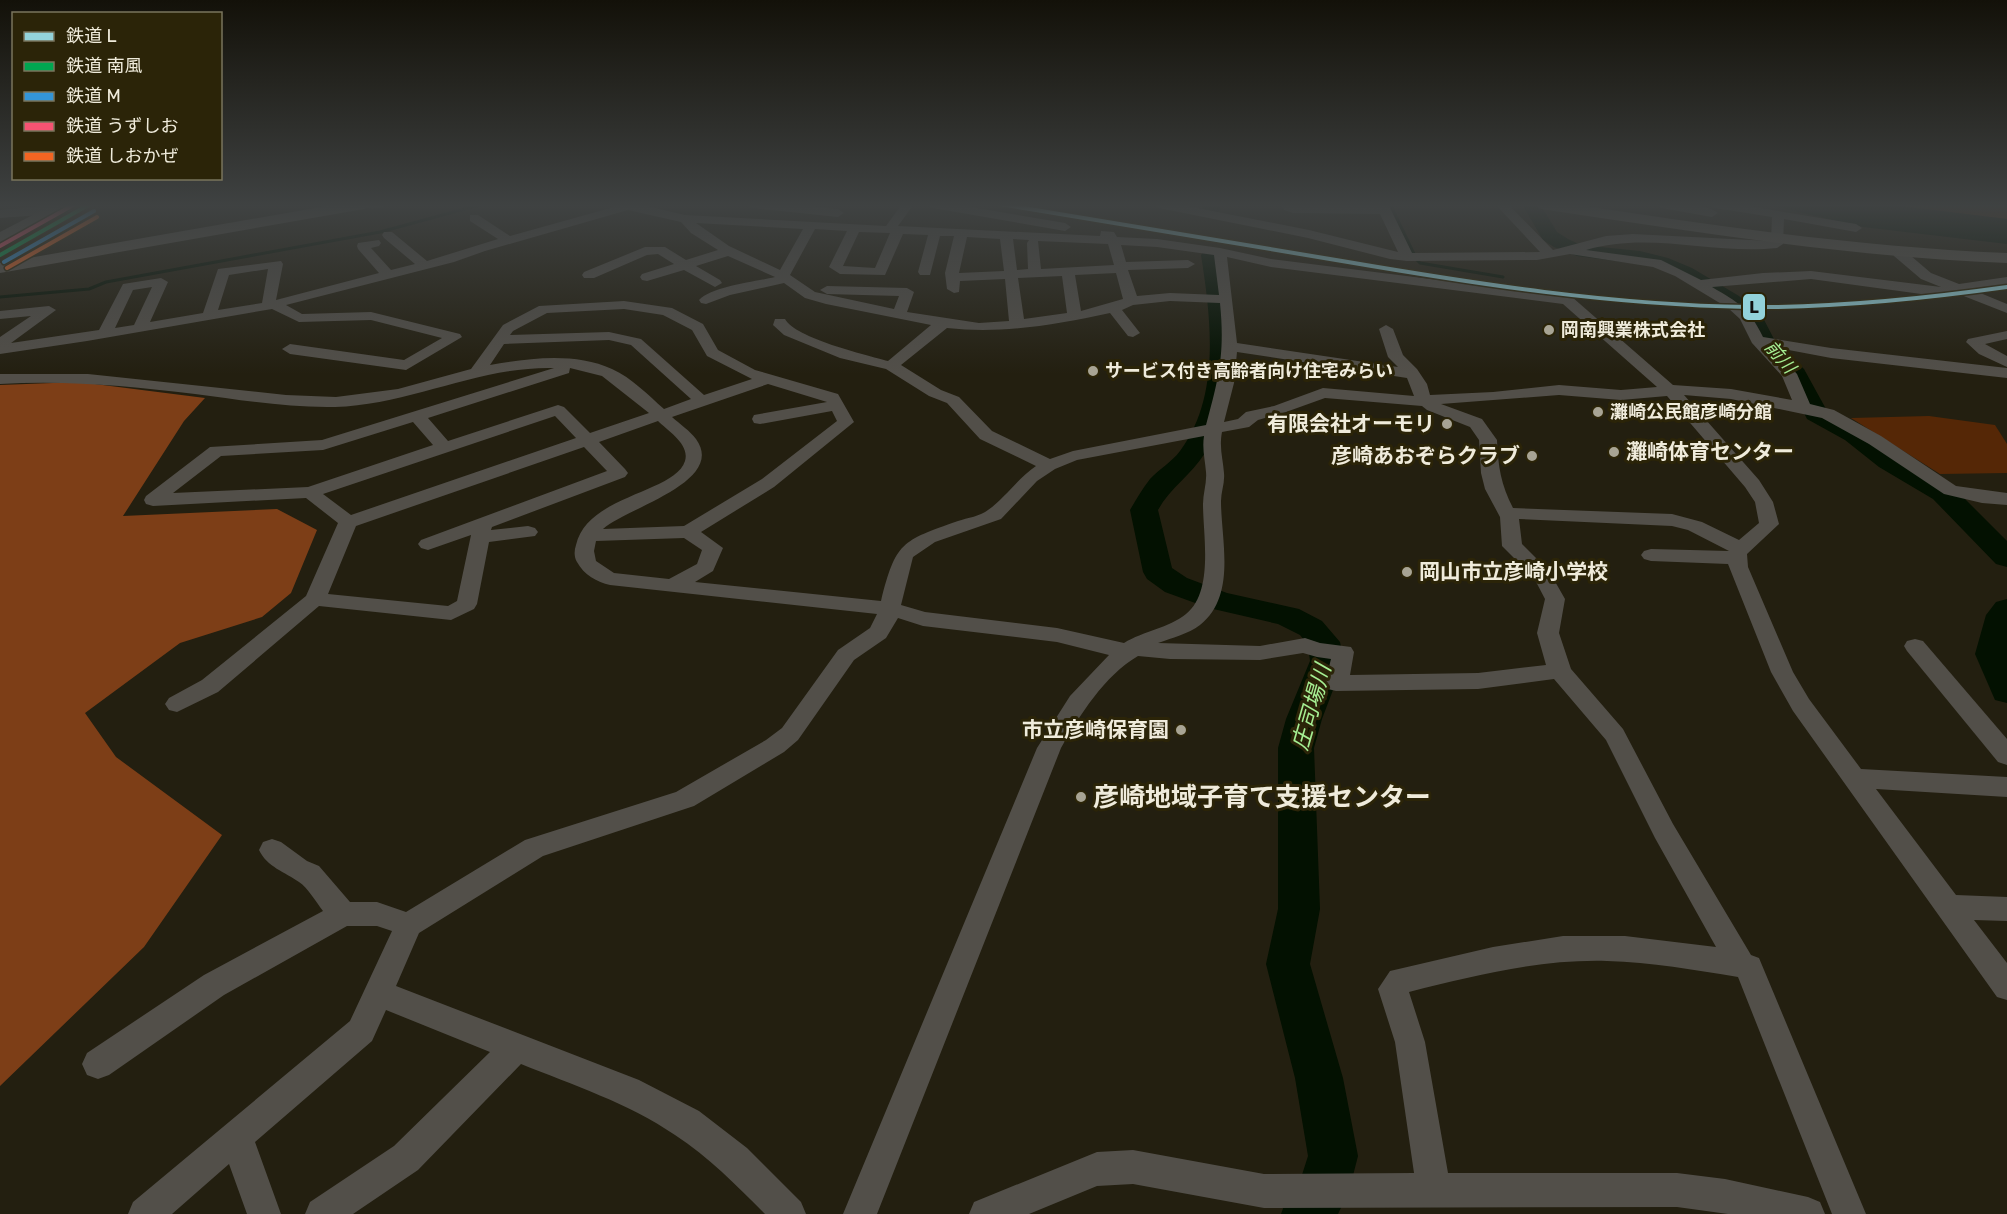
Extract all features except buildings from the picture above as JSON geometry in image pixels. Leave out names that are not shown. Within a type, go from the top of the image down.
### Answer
[{"type":"main road","points":[[0,266],[31,261]]},
{"type":"street","points":[[376,261],[387,274]]},
{"type":"street","points":[[418,261],[424,266]]},
{"type":"street","points":[[0,349],[271,306],[441,261]]},
{"type":"street","points":[[589,275],[622,261]]},
{"type":"street","points":[[678,261],[716,283]]},
{"type":"street","points":[[647,277],[699,261]]},
{"type":"street","points":[[749,261],[784,278],[800,290],[831,301],[944,323],[979,327],[1017,325],[1075,316],[1113,308],[1131,301],[1178,298],[1227,299]]},
{"type":"street","points":[[706,300],[726,292],[784,278],[793,261]]},
{"type":"street","points":[[839,261],[836,267],[840,270],[880,272],[884,261]]},
{"type":"street","points":[[925,272],[928,261]]},
{"type":"street","points":[[954,261],[953,284],[1011,275],[1188,264]]},
{"type":"street","points":[[1009,261],[1017,325]]},
{"type":"street","points":[[1034,261],[1035,273]]},
{"type":"street","points":[[1118,261],[1131,301]]},
{"type":"street","points":[[860,1214],[1048,748],[1070,710],[1094,681],[1144,641],[1190,622],[1199,615],[1212,589],[1215,543],[1212,501],[1215,475],[1211,452],[1214,427],[1229,373],[1227,299],[1221,261]]},
{"type":"street","points":[[1260,261],[1567,300],[1670,390],[1753,484],[1764,502],[1769,524],[1761,535],[1748,541],[1739,553],[1738,567],[1782,672],[1801,705],[2007,987]]},
{"type":"street","points":[[1403,261],[1488,280],[1492,286],[1489,290]]},
{"type":"street","points":[[1649,261],[1703,284],[1740,310],[1789,374],[1811,409]]},
{"type":"street","points":[[1908,261],[1926,276],[2007,309]]},
{"type":"street","points":[[209,316],[223,273],[276,264],[271,306]]},
{"type":"street","points":[[1068,272],[1075,316]]},
{"type":"street","points":[[1703,284],[1763,277],[1811,275],[1926,292],[2007,281]]},
{"type":"street","points":[[105,334],[128,286],[161,282],[140,328]]},
{"type":"street","points":[[1173,283],[1178,298]]},
{"type":"street","points":[[800,290],[907,292],[899,315]]},
{"type":"street","points":[[478,371],[508,328],[544,309],[624,305],[667,311],[698,327],[712,353],[749,373],[832,397],[846,422],[768,483],[688,532],[589,535]]},
{"type":"street","points":[[271,306],[299,318],[371,316],[455,337],[406,366],[290,349]]},
{"type":"street","points":[[1113,308],[1133,333]]},
{"type":"street","points":[[0,315],[49,310],[0,344]]},
{"type":"street","points":[[780,322],[780,325],[789,332],[845,355],[891,366],[935,393],[953,400],[986,435],[1050,465]]},
{"type":"street","points":[[891,366],[915,344],[944,323]]},
{"type":"street","points":[[1386,329],[1396,357],[1419,384],[1426,400],[1433,407],[1476,423],[1488,440],[1490,472],[1494,489],[1507,513],[1512,546],[1542,575],[1555,599],[1548,633],[1560,671],[1615,735],[1664,831],[1741,964]]},
{"type":"street","points":[[2007,335],[1973,342],[1984,351],[2007,362]]},
{"type":"street","points":[[499,340],[609,336],[636,342],[702,401]]},
{"type":"street","points":[[1762,340],[1830,353],[2007,373]]},
{"type":"street","points":[[1229,346],[1412,374]]},
{"type":"street","points":[[0,379],[80,377],[307,402],[347,402],[397,393],[478,371],[521,364],[578,365],[599,369],[615,377],[689,441],[695,455],[693,465],[685,475],[670,486],[607,516],[584,542],[584,556],[592,571],[610,579],[891,609],[923,619],[1057,635],[1132,650],[1260,653],[1305,645],[1317,650],[1343,652],[1336,683],[1478,681],[1560,671]]},
{"type":"street","points":[[428,544],[482,530],[561,494],[619,473],[558,410],[310,492],[153,500],[216,451],[323,445],[578,365]]},
{"type":"street","points":[[177,704],[210,686],[315,599],[348,522],[769,378]]},
{"type":"street","points":[[145,1214],[361,1031],[409,926],[534,848],[685,799],[775,746],[790,734],[846,655],[886,623],[900,564],[914,546],[994,515],[1004,507],[1019,488],[1050,465],[1073,456],[1243,423],[1252,416],[1280,409],[1323,393],[1404,401],[1493,397],[1559,390],[1621,395],[1670,390],[1731,394],[1811,409],[1875,440],[1950,490],[1982,497],[2007,499]]},
{"type":"street","points":[[760,419],[837,405]]},
{"type":"street","points":[[417,416],[445,448]]},
{"type":"street","points":[[310,492],[348,522]]},
{"type":"street","points":[[561,494],[575,509]]},
{"type":"street","points":[[1507,513],[1672,520],[1695,526],[1739,553]]},
{"type":"street","points":[[482,530],[528,532]]},
{"type":"street","points":[[315,599],[451,613],[467,604],[482,530]]},
{"type":"street","points":[[672,586],[706,567],[713,548],[688,532]]},
{"type":"street","points":[[1651,555],[1739,553]]},
{"type":"street","points":[[1915,646],[2007,756]]},
{"type":"street","points":[[1855,778],[2007,787]]},
{"type":"street","points":[[272,850],[297,869],[309,874],[344,914]]},
{"type":"street","points":[[1950,907],[2007,909]]},
{"type":"street","points":[[98,1064],[214,985],[344,914],[377,914],[409,926]]},
{"type":"street","points":[[1434,1192],[1410,1042],[1393,990],[1400,980],[1536,953],[1583,948],[1629,948],[1749,967],[1849,1214]]},
{"type":"street","points":[[378,993],[628,1091],[687,1123],[735,1160],[789,1214]]},
{"type":"street","points":[[322,1214],[406,1158],[516,1047]]},
{"type":"street","points":[[236,1137],[264,1214]]},
{"type":"street","points":[[986,1214],[1097,1169],[1133,1167],[1264,1191],[1677,1190],[1725,1196],[1808,1214]]},
{"type":"shaded area","points":[[79,382],[205,398],[184,421],[123,516],[277,509],[317,530],[291,593],[262,617],[180,643],[85,713],[116,757],[222,835],[144,947],[0,1086],[0,385]]},
{"type":"shaded area","points":[[1929,416],[1995,425],[2007,444],[2007,473],[1940,474],[1851,418]]},
{"type":"waterway","points":[[0,297],[89,289],[106,282],[223,261]]},
{"type":"waterway","name":"庄司場川","points":[[1212,261],[1221,331],[1219,383],[1213,408],[1204,432],[1191,454],[1154,492],[1144,510],[1158,572],[1176,585],[1220,601],[1288,616],[1311,628],[1324,642],[1327,661],[1304,719],[1296,748],[1299,909],[1288,964],[1319,1078],[1333,1156],[1323,1191],[1307,1214]]},
{"type":"waterway","points":[[1418,261],[1420,263],[1503,277]]},
{"type":"waterway","name":"前川","points":[[1655,261],[1685,272],[1732,300],[1753,319],[1766,344],[1796,374],[1816,414],[1854,435],[1888,461],[1943,493],[2007,558]]},
{"type":"waterway","name":"前川","points":[[2007,609],[2002,615],[1992,654],[2007,691]]},
{"type":"rail line","name":"しおかぜ","points":[[7,268],[20,261]]},
{"type":"rail line","name":"L","points":[[1338,261],[1552,293],[1699,306],[1846,305],[2007,287]]},
{"type":"place","name":"岡南興業株式会社","points":[[1549,330]]},
{"type":"place","name":"サービス付き高齢者向け住宅みらい","points":[[1093,371]]},
{"type":"place","name":"灘崎公民館彦崎分館","points":[[1598,412]]},
{"type":"place","name":"有限会社オーモリ","points":[[1447,424]]},
{"type":"place","name":"灘崎体育センター","points":[[1614,452]]},
{"type":"place","name":"彦崎あおぞらクラブ","points":[[1532,456]]},
{"type":"place","name":"岡山市立彦崎小学校","points":[[1407,572]]},
{"type":"place","name":"市立彦崎保育園","points":[[1181,730]]},
{"type":"place","name":"彦崎地域子育て支援センター","points":[[1081,797]]}]
